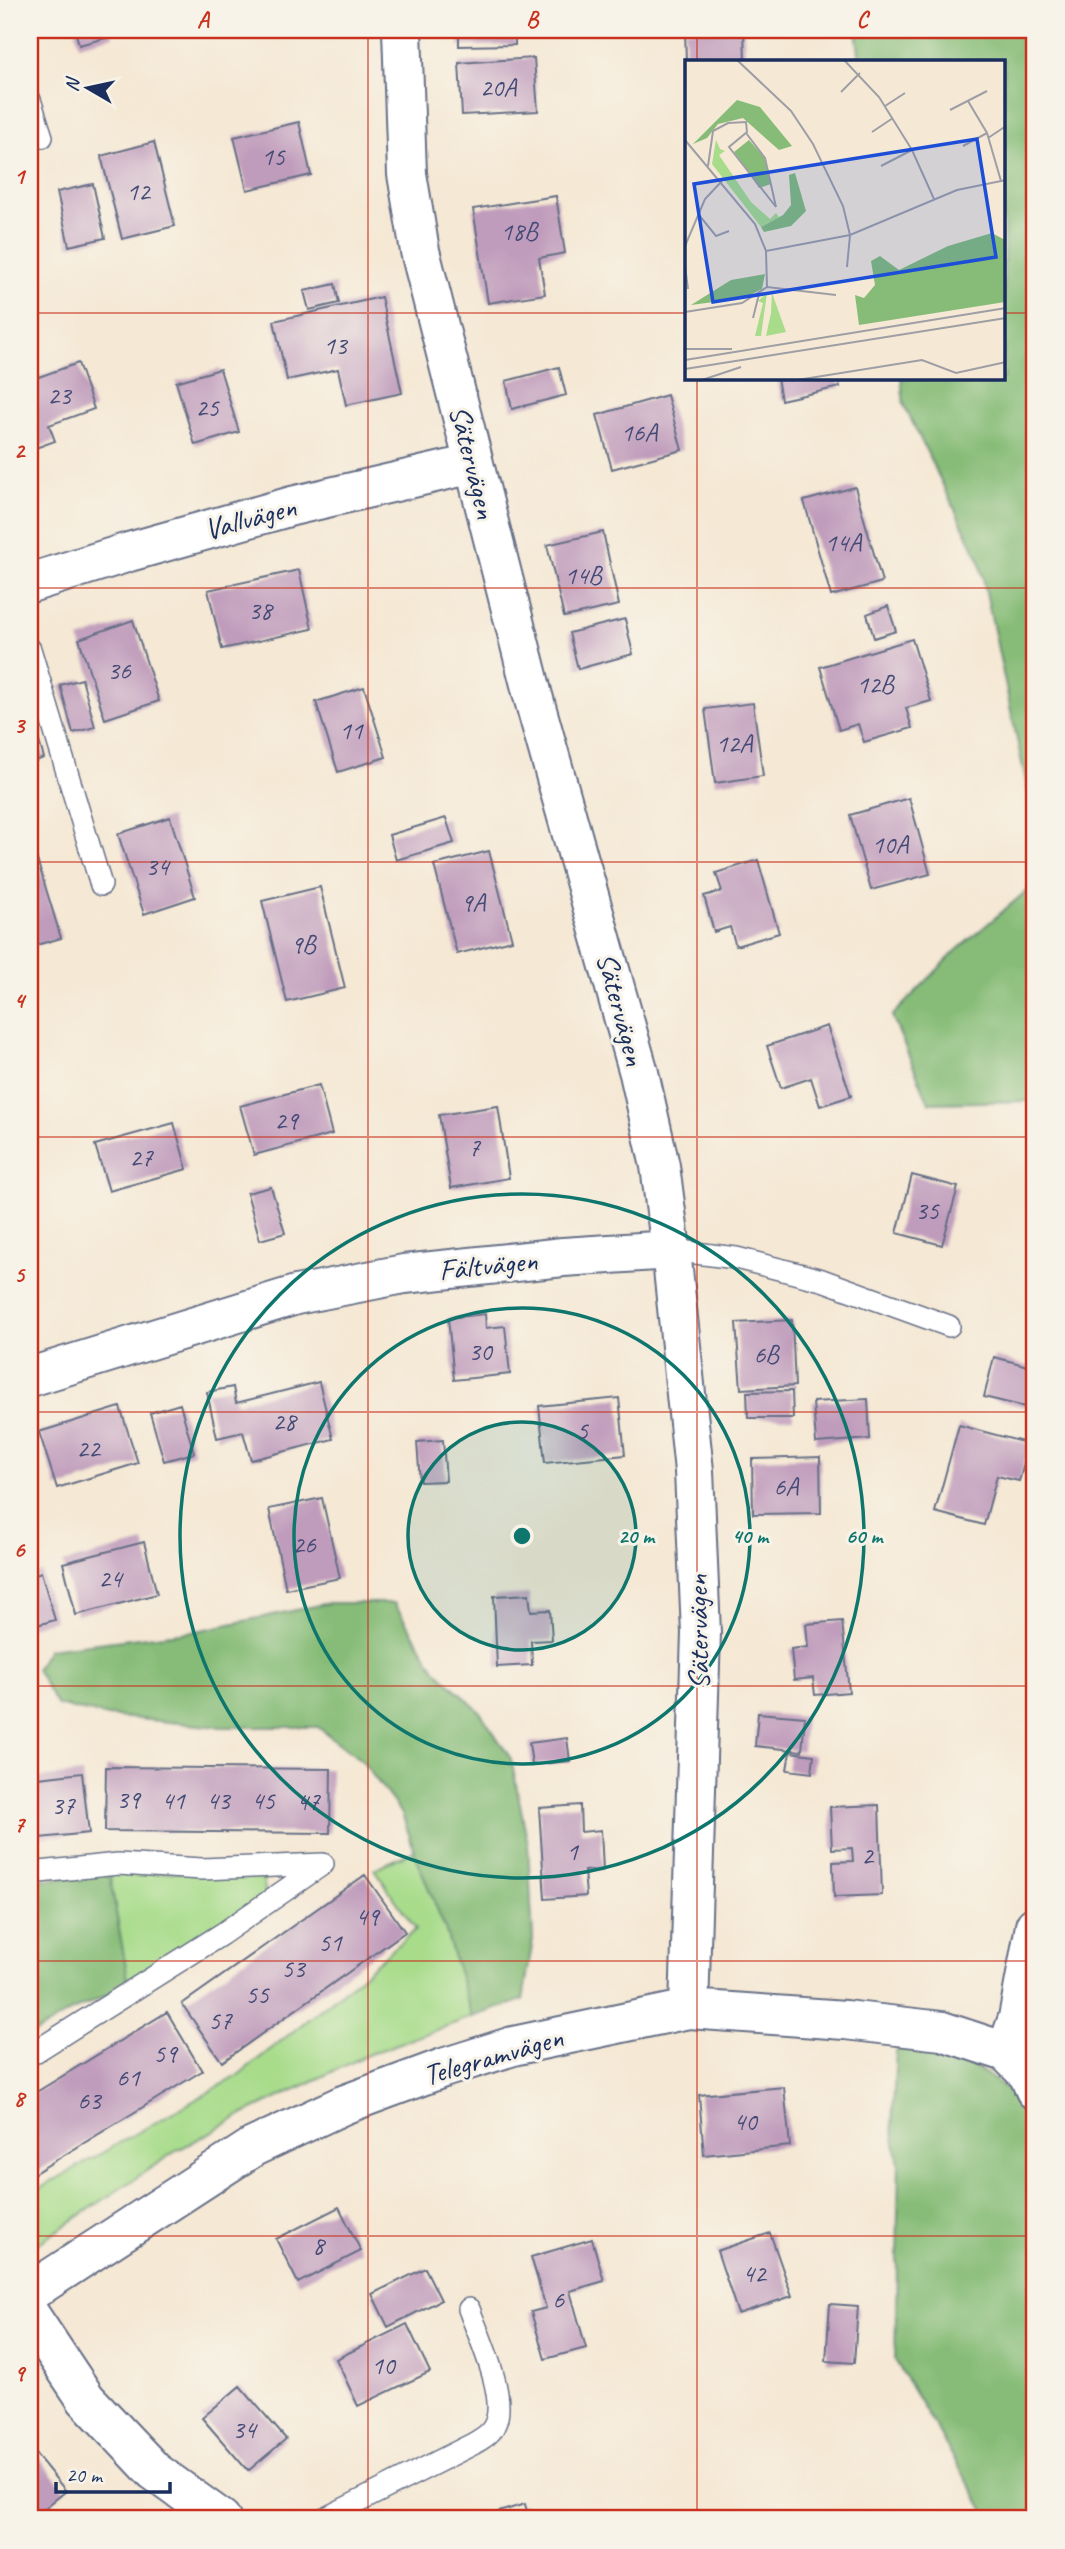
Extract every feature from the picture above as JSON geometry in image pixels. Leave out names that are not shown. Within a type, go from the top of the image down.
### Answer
[{"type":"street","name":"Sätervägen","points":[[402,30],[409,187],[420,251],[533,696],[639,1073],[660,1166],[694,1471],[701,1633],[689,2009]]},
{"type":"street","name":"Vallvägen","points":[[30,583],[292,506],[473,464]]},
{"type":"street","name":"Fältvägen","points":[[30,1377],[296,1295],[404,1274],[563,1257],[671,1250]]},
{"type":"street","points":[[1006,2052],[1018,2018],[1035,1926]]},
{"type":"street","name":"Telegramvägen","points":[[30,2292],[253,2147],[343,2105],[443,2068],[513,2046],[689,2009],[845,2020],[942,2031],[1006,2052],[1028,2074],[1035,2090]]},
{"type":"street","points":[[30,2315],[86,2399],[154,2471],[221,2519]]},
{"type":"lane","points":[[30,100],[42,137]]},
{"type":"lane","points":[[30,649],[101,886]]},
{"type":"lane","name":"Fältvägen","points":[[671,1250],[736,1258],[822,1280],[949,1326]]},
{"type":"lane","points":[[30,1873],[118,1864],[202,1869],[323,1864],[222,1934],[30,2055]]},
{"type":"lane","points":[[324,2519],[473,2444],[491,2432],[499,2414],[497,2390],[469,2309]]},
{"type":"green space","points":[[856,30],[1035,30],[1035,825],[979,559],[904,405],[901,380],[1006,380],[1006,60],[860,60]]},
{"type":"green space","points":[[1035,884],[1035,1101],[929,1103],[892,1016],[957,950]]},
{"type":"green space","points":[[329,1603],[394,1603],[435,1669],[480,1712],[511,1759],[528,1844],[533,1939],[523,2000],[472,2017],[445,1928],[402,1814],[362,1761],[318,1727],[219,1727],[108,1716],[57,1705],[36,1669],[48,1649],[197,1631]]},
{"type":"green space","points":[[414,1851],[445,1928],[472,2017],[367,2055],[242,2115],[176,2151],[30,2249],[30,2194],[237,2076],[416,1929],[374,1869]]},
{"type":"green space","points":[[262,1872],[266,1896],[129,1985],[109,1873]]},
{"type":"green space","points":[[109,1873],[129,1985],[68,2013],[30,2036],[30,1881]]},
{"type":"green space","points":[[896,2049],[914,2050],[972,2065],[1023,2099],[1035,2138],[1035,2519],[990,2519],[895,2360],[899,2164],[892,2127]]},
{"type":"building","points":[[75,30],[111,30],[113,36],[79,45]]},
{"type":"building","points":[[459,30],[515,30],[515,45],[459,46]]},
{"type":"building","points":[[685,30],[744,30],[745,60],[686,60]]},
{"type":"building","points":[[534,58],[538,111],[462,115],[459,63]]},
{"type":"building","points":[[299,122],[311,175],[247,190],[234,137]]},
{"type":"building","points":[[154,142],[175,226],[122,239],[101,156]]},
{"type":"building","points":[[93,184],[105,238],[69,246],[57,192]]},
{"type":"building","points":[[556,196],[565,253],[539,258],[545,294],[488,303],[473,209]]},
{"type":"building","points":[[335,284],[339,303],[309,310],[304,291]]},
{"type":"building","points":[[381,297],[402,393],[346,405],[338,369],[287,380],[274,321]]},
{"type":"building","points":[[78,363],[94,409],[49,425],[55,441],[30,450],[30,380]]},
{"type":"building","points":[[559,367],[566,395],[512,409],[506,381]]},
{"type":"building","points":[[220,369],[239,432],[195,445],[176,382]]},
{"type":"building","points":[[777,380],[838,380],[840,387],[781,400]]},
{"type":"building","points":[[667,395],[682,450],[612,469],[597,415]]},
{"type":"building","points":[[855,487],[882,582],[831,596],[804,501]]},
{"type":"building","points":[[603,532],[619,605],[564,617],[547,545]]},
{"type":"building","points":[[299,570],[312,629],[222,649],[208,590]]},
{"type":"building","points":[[888,606],[896,631],[874,638],[867,614]]},
{"type":"building","points":[[625,619],[633,654],[578,669],[569,633]]},
{"type":"building","points":[[133,620],[159,701],[105,719],[79,639]]},
{"type":"building","points":[[912,639],[931,701],[906,708],[912,728],[864,742],[858,724],[839,730],[820,667]]},
{"type":"building","points":[[82,679],[95,727],[73,733],[60,685]]},
{"type":"building","points":[[364,687],[386,757],[338,772],[316,702]]},
{"type":"building","points":[[753,703],[763,776],[715,783],[705,709]]},
{"type":"building","points":[[30,712],[44,758],[30,763]]},
{"type":"building","points":[[909,798],[930,874],[871,890],[850,815]]},
{"type":"building","points":[[170,817],[195,897],[144,914],[118,834]]},
{"type":"building","points":[[446,818],[454,843],[396,860],[389,835]]},
{"type":"building","points":[[489,851],[512,940],[457,954],[434,865]]},
{"type":"building","points":[[35,853],[61,938],[30,947],[30,854]]},
{"type":"building","points":[[758,860],[779,933],[736,946],[730,927],[714,932],[704,896],[722,891],[716,873]]},
{"type":"building","points":[[320,887],[345,988],[287,1002],[262,901]]},
{"type":"building","points":[[827,1026],[851,1096],[820,1106],[811,1078],[781,1088],[767,1046]]},
{"type":"building","points":[[319,1085],[332,1134],[254,1155],[240,1106]]},
{"type":"building","points":[[498,1106],[509,1178],[451,1188],[439,1115]]},
{"type":"building","points":[[174,1123],[187,1169],[109,1191],[95,1145]]},
{"type":"building","points":[[912,1175],[958,1187],[942,1245],[897,1233]]},
{"type":"building","points":[[271,1187],[285,1233],[260,1240],[247,1193]]},
{"type":"building","points":[[485,1314],[486,1328],[505,1326],[510,1374],[454,1380],[448,1318]]},
{"type":"building","points":[[792,1320],[795,1386],[741,1389],[736,1323]]},
{"type":"building","points":[[994,1357],[1035,1368],[1025,1407],[984,1397]]},
{"type":"building","points":[[319,1382],[333,1439],[251,1460],[243,1432],[217,1438],[207,1392],[233,1387],[236,1403]]},
{"type":"building","points":[[792,1391],[793,1418],[748,1418],[747,1392]]},
{"type":"building","points":[[619,1398],[625,1455],[545,1463],[539,1406]]},
{"type":"building","points":[[868,1399],[870,1439],[816,1443],[813,1402]]},
{"type":"building","points":[[180,1404],[194,1453],[164,1461],[150,1413]]},
{"type":"building","points":[[120,1407],[138,1463],[57,1488],[39,1432]]},
{"type":"building","points":[[959,1425],[1030,1444],[1019,1481],[997,1476],[984,1525],[935,1512]]},
{"type":"building","points":[[443,1440],[446,1481],[420,1482],[417,1442]]},
{"type":"building","points":[[820,1457],[821,1513],[753,1514],[752,1459]]},
{"type":"building","points":[[322,1498],[340,1578],[286,1589],[269,1509]]},
{"type":"building","points":[[144,1542],[157,1594],[76,1615],[63,1563]]},
{"type":"building","points":[[41,1572],[55,1620],[30,1627],[30,1576]]},
{"type":"building","points":[[529,1594],[531,1611],[550,1610],[552,1640],[531,1641],[532,1665],[497,1667],[494,1596]]},
{"type":"building","points":[[842,1621],[849,1692],[815,1695],[813,1678],[794,1680],[791,1649],[808,1647],[806,1624]]},
{"type":"building","points":[[758,1713],[805,1717],[802,1751],[755,1746]]},
{"type":"building","points":[[567,1738],[570,1761],[532,1765],[529,1743]]},
{"type":"building","points":[[790,1752],[814,1755],[812,1773],[787,1770]]},
{"type":"building","points":[[106,1767],[331,1769],[330,1833],[105,1831]]},
{"type":"building","points":[[82,1773],[89,1833],[30,1839],[30,1779]]},
{"type":"building","points":[[580,1805],[581,1832],[601,1830],[603,1870],[584,1871],[586,1896],[545,1899],[539,1808]]},
{"type":"building","points":[[879,1805],[882,1895],[834,1897],[833,1862],[853,1861],[852,1848],[832,1849],[830,1807]]},
{"type":"building","points":[[365,1875],[405,1932],[222,2062],[182,2004]]},
{"type":"building","points":[[167,2012],[202,2071],[30,2176],[30,2096]]},
{"type":"building","points":[[784,2087],[790,2146],[704,2155],[699,2095]]},
{"type":"building","points":[[339,2207],[361,2251],[298,2283],[276,2239]]},
{"type":"building","points":[[770,2233],[792,2296],[738,2314],[717,2251]]},
{"type":"building","points":[[592,2239],[604,2281],[570,2291],[586,2348],[545,2359],[531,2312],[546,2308],[531,2257]]},
{"type":"building","points":[[425,2268],[441,2300],[388,2327],[372,2294]]},
{"type":"building","points":[[830,2304],[858,2306],[854,2363],[826,2361]]},
{"type":"building","points":[[407,2324],[430,2372],[358,2406],[336,2359]]},
{"type":"building","points":[[240,2386],[286,2439],[248,2471],[202,2418]]},
{"type":"building","points":[[30,2447],[66,2491],[31,2519],[30,2519]]},
{"type":"building","points":[[525,2504],[529,2519],[476,2519]]}]
